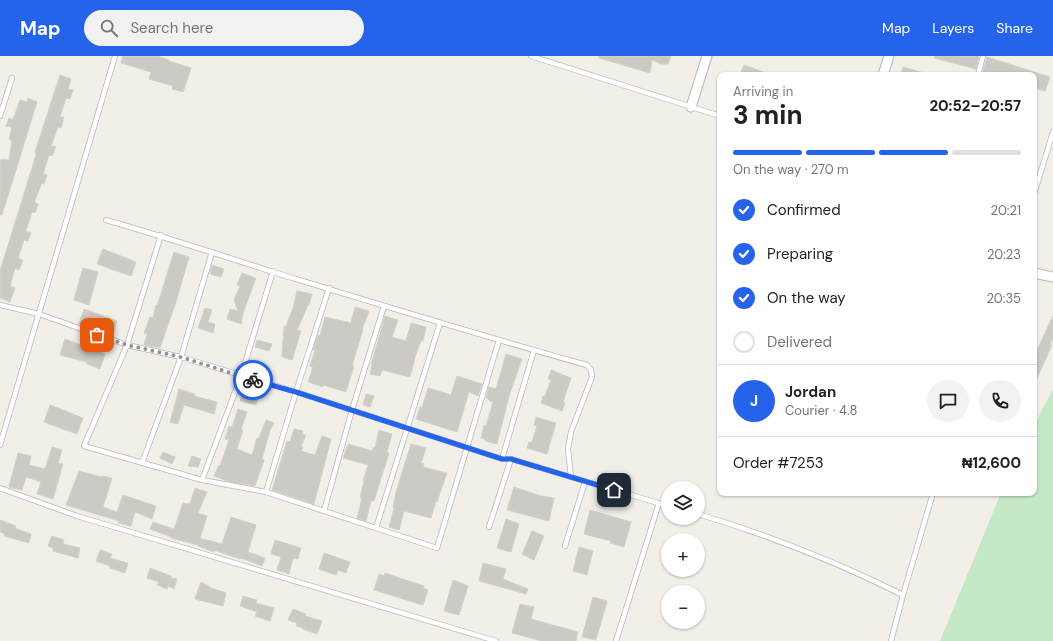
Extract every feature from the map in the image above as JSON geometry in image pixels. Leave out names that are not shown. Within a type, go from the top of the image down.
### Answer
[{"type":"street","points":[[691,107],[707,56]]},
{"type":"street","points":[[884,72],[889,56]]},
{"type":"street","points":[[1037,274],[1053,277]]},
{"type":"lane","points":[[0,445],[115,56]]},
{"type":"lane","points":[[530,56],[717,115]]},
{"type":"lane","points":[[979,72],[984,56]]},
{"type":"lane","points":[[0,116],[12,78]]},
{"type":"lane","points":[[1037,184],[1053,132]]},
{"type":"lane","points":[[106,220],[161,235],[273,272],[440,323],[587,365],[591,370],[592,377],[571,432],[568,448],[571,477]]},
{"type":"lane","points":[[161,235],[127,345],[84,446],[202,480],[266,492],[436,548],[499,340]]},
{"type":"lane","points":[[142,463],[181,357],[212,252]]},
{"type":"lane","points":[[202,480],[241,376],[273,272]]},
{"type":"lane","points":[[266,492],[329,288]]},
{"type":"lane","points":[[0,305],[39,314],[127,345],[181,357],[296,392],[502,459],[511,459],[659,503],[616,641]]},
{"type":"lane","points":[[324,511],[352,410],[384,306]]},
{"type":"lane","points":[[376,528],[440,323]]},
{"type":"lane","points":[[502,459],[534,350]]},
{"type":"lane","points":[[488,526],[511,459]]},
{"type":"lane","points":[[565,546],[585,482]]},
{"type":"lane","points":[[0,488],[77,516],[496,641]]},
{"type":"lane","points":[[891,641],[932,496]]},
{"type":"lane","points":[[705,516],[735,525],[800,550],[869,578],[903,595]]},
{"type":"green space","points":[[1053,389],[1053,641],[940,641],[1000,496],[1037,496],[1037,419]]},
{"type":"building","points":[[123,56],[157,56],[191,68],[183,92],[172,89],[173,86],[149,79],[151,72],[121,63]]},
{"type":"building","points":[[599,56],[671,56],[668,64],[661,64],[652,60],[650,73],[599,58]]},
{"type":"building","points":[[935,56],[979,56],[976,69],[934,58]]},
{"type":"building","points":[[987,57],[1034,72],[984,72]]},
{"type":"building","points":[[744,65],[763,72],[741,72]]},
{"type":"building","points":[[903,67],[920,72],[902,72]]},
{"type":"building","points":[[1037,73],[1050,77],[1045,91],[1037,89]]},
{"type":"building","points":[[60,75],[71,79],[68,89],[73,90],[70,99],[66,98],[60,117],[64,117],[61,128],[58,127],[51,146],[56,147],[52,156],[49,155],[43,174],[47,175],[44,184],[42,183],[34,202],[38,204],[35,213],[32,212],[26,231],[31,233],[28,241],[24,240],[18,258],[23,260],[19,270],[15,268],[10,286],[15,288],[10,302],[0,298],[0,271],[36,155],[35,152]]},
{"type":"building","points":[[28,98],[37,102],[2,215],[0,215],[1,159],[9,160],[12,141],[9,139],[12,127],[6,126],[9,118],[13,120],[20,100],[27,102]]},
{"type":"building","points":[[103,249],[136,262],[131,276],[97,264]]},
{"type":"building","points":[[174,252],[189,257],[176,302],[160,348],[144,345],[147,334],[144,333],[150,317],[153,318]]},
{"type":"building","points":[[212,265],[224,269],[221,277],[210,274]]},
{"type":"building","points":[[83,268],[98,272],[89,305],[74,300]]},
{"type":"building","points":[[242,273],[256,278],[243,313],[241,324],[227,319],[230,309],[238,311],[234,300],[240,286],[237,285]]},
{"type":"building","points":[[297,291],[312,294],[309,305],[297,330],[301,331],[292,360],[282,357],[284,326],[286,326],[293,308]]},
{"type":"building","points":[[355,307],[369,311],[362,329],[352,366],[354,366],[346,392],[308,382],[313,367],[310,366],[315,350],[313,350],[318,335],[320,336],[325,317],[351,323]]},
{"type":"building","points":[[205,308],[212,310],[208,322],[215,324],[213,333],[198,328]]},
{"type":"building","points":[[84,309],[117,321],[112,336],[79,324]]},
{"type":"building","points":[[385,316],[398,320],[392,337],[406,341],[411,323],[426,327],[423,341],[421,341],[416,354],[410,377],[382,370],[380,376],[370,374],[371,365]]},
{"type":"building","points":[[1053,316],[1053,339],[1050,344],[1052,345],[1037,378],[1037,350]]},
{"type":"building","points":[[65,339],[105,354],[100,369],[87,364],[87,362],[60,355]]},
{"type":"building","points":[[257,340],[272,344],[269,351],[255,347]]},
{"type":"building","points":[[506,354],[522,359],[510,393],[497,444],[485,441],[485,439],[481,438],[484,425],[486,426],[493,402],[486,398],[489,387],[496,389]]},
{"type":"building","points":[[551,370],[571,378],[563,402],[565,403],[562,411],[541,403],[551,380],[548,379]]},
{"type":"building","points":[[457,376],[482,384],[478,396],[469,392],[457,432],[416,419],[420,407],[422,408],[428,388],[451,395]]},
{"type":"building","points":[[179,389],[195,394],[194,396],[217,402],[214,414],[184,405],[178,424],[170,422]]},
{"type":"building","points":[[243,392],[259,396],[256,405],[240,401]]},
{"type":"building","points":[[366,394],[374,396],[370,407],[363,405]]},
{"type":"building","points":[[50,405],[83,418],[77,434],[44,422]]},
{"type":"building","points":[[238,409],[247,412],[241,429],[243,430],[237,449],[252,455],[257,438],[259,438],[266,420],[274,423],[270,430],[262,459],[264,460],[255,486],[227,481],[214,476],[219,465],[220,466],[229,440],[225,439],[229,426],[232,427]]},
{"type":"building","points":[[536,417],[556,423],[547,454],[527,448],[529,442],[532,442],[537,426],[534,425]]},
{"type":"building","points":[[294,429],[303,431],[302,434],[306,435],[301,446],[303,447],[301,451],[315,455],[322,436],[331,439],[314,504],[272,490],[287,441],[290,442]]},
{"type":"building","points":[[379,430],[392,434],[387,452],[389,453],[374,501],[371,501],[366,521],[357,518],[362,498],[360,498],[363,481],[368,465],[343,458],[348,444],[372,451],[374,447],[375,448]]},
{"type":"building","points":[[411,444],[426,448],[421,463],[424,464],[423,467],[447,473],[431,518],[404,511],[399,530],[389,527],[396,492]]},
{"type":"building","points":[[52,447],[62,450],[58,463],[63,464],[53,499],[37,494],[41,482],[26,477],[22,490],[9,487],[18,453],[31,456],[29,465],[45,469]]},
{"type":"building","points":[[163,452],[175,457],[172,464],[160,458]]},
{"type":"building","points":[[192,456],[201,459],[198,467],[188,466]]},
{"type":"building","points":[[79,471],[101,477],[112,478],[103,507],[117,512],[123,495],[156,506],[152,519],[135,512],[131,526],[66,505]]},
{"type":"building","points":[[514,487],[541,496],[554,498],[549,521],[507,510]]},
{"type":"building","points":[[195,488],[207,492],[198,513],[207,516],[200,538],[222,544],[231,517],[256,525],[248,552],[265,558],[262,566],[241,558],[240,559],[214,550],[214,552],[198,545],[171,538],[150,529],[153,522],[174,529],[183,503],[190,504]]},
{"type":"building","points":[[590,510],[631,522],[624,547],[610,543],[611,541],[584,534]]},
{"type":"building","points":[[506,519],[519,524],[511,552],[497,548]]},
{"type":"building","points":[[0,520],[31,534],[29,543],[4,536],[5,534],[0,532]]},
{"type":"building","points":[[532,531],[544,536],[534,560],[522,554]]},
{"type":"building","points":[[52,536],[64,540],[63,544],[80,548],[78,558],[53,551],[53,548],[48,546]]},
{"type":"building","points":[[275,540],[301,548],[298,559],[293,558],[289,574],[277,570],[281,557],[271,554]]},
{"type":"building","points":[[579,547],[593,551],[587,575],[573,571]]},
{"type":"building","points":[[100,550],[112,554],[110,558],[128,563],[125,573],[96,561]]},
{"type":"building","points":[[324,553],[350,562],[346,573],[338,570],[336,575],[319,569]]},
{"type":"building","points":[[483,563],[506,569],[503,579],[528,589],[526,594],[479,581]]},
{"type":"building","points":[[150,568],[171,576],[171,578],[177,579],[174,589],[168,586],[167,589],[157,585],[159,582],[147,578]]},
{"type":"building","points":[[385,573],[424,586],[423,588],[428,590],[423,605],[374,590],[379,574],[384,576]]},
{"type":"building","points":[[453,580],[468,586],[459,615],[444,611]]},
{"type":"building","points":[[201,582],[209,586],[208,587],[226,593],[223,606],[195,599]]},
{"type":"building","points":[[243,596],[257,600],[256,603],[274,608],[270,621],[255,616],[257,612],[240,606]]},
{"type":"building","points":[[593,597],[607,601],[596,640],[582,637]]},
{"type":"building","points":[[520,604],[534,607],[531,619],[578,632],[576,641],[542,641],[512,633]]},
{"type":"building","points":[[293,609],[306,614],[305,616],[322,621],[317,634],[296,626],[297,623],[288,620]]},
{"type":"way so far","points":[[97,335],[127,345],[181,357],[253,380]]},
{"type":"route","points":[[253,380],[296,392],[502,459],[511,459],[614,490]]}]
